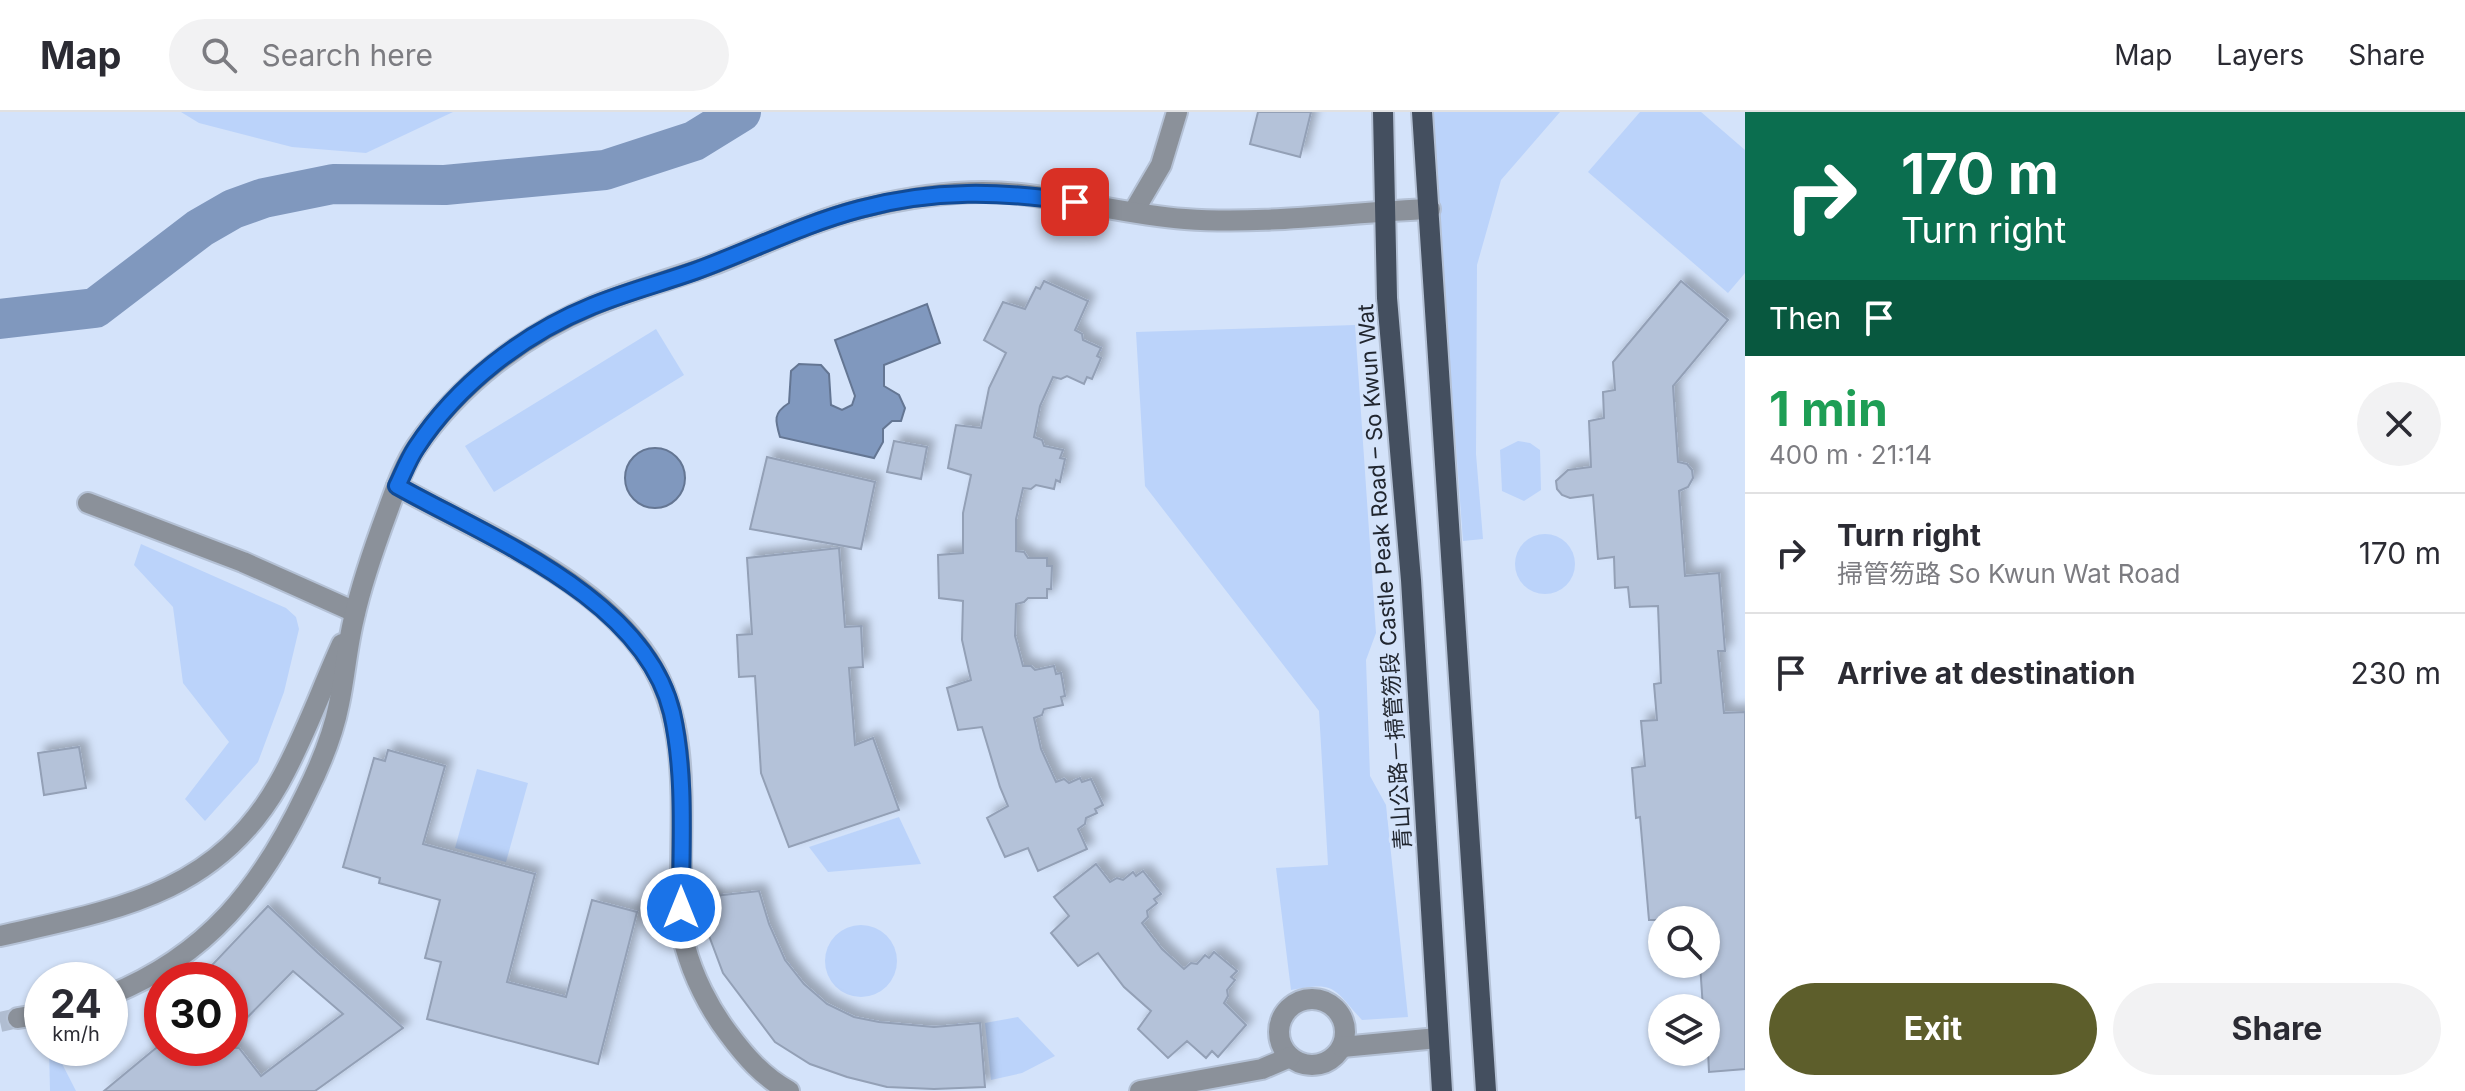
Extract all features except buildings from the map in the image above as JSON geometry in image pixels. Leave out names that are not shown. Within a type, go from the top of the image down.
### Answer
[{"type":"main road","name":"青山公路－掃管笏段 Castle Peak Road – So Kwun Wat","points":[[1383,112],[1387,298],[1411,580],[1442,1091]]},
{"type":"main road","points":[[1422,112],[1486,1091]]},
{"type":"street","points":[[1134,211],[1161,165],[1177,112]]},
{"type":"street","points":[[0,936],[123,906],[173,887],[201,870],[229,847],[279,783],[354,617],[397,486],[414,450],[470,385],[496,363],[554,324],[623,294],[695,271],[826,220],[861,208],[897,201],[976,192],[1017,193],[1184,219],[1252,220],[1430,209]]},
{"type":"street","points":[[397,486],[524,555],[576,588],[614,617],[651,663],[671,710],[680,770],[681,908],[685,945],[695,974],[718,1020],[754,1066],[789,1091]]},
{"type":"street","points":[[88,503],[243,562],[354,617]]},
{"type":"street","points":[[128,986],[168,967],[196,947],[235,910],[255,885],[296,815],[322,756],[339,709],[354,617]]},
{"type":"street","points":[[1312,999],[1333,1006],[1345,1025],[1342,1047],[1319,1065],[1308,1065],[1290,1057],[1279,1037],[1284,1015],[1301,1001],[1312,999]]},
{"type":"street","points":[[18,1018],[24,1017]]},
{"type":"street","points":[[1342,1047],[1438,1038]]},
{"type":"street","points":[[1140,1091],[1262,1069],[1290,1057]]},
{"type":"shaded area","points":[[181,112],[453,112],[366,153],[292,147],[199,123]]},
{"type":"shaded area","points":[[1431,112],[1560,112],[1501,180],[1477,265],[1476,454],[1483,539],[1463,541]]},
{"type":"shaded area","points":[[1640,112],[1701,112],[1745,150],[1745,273],[1728,293],[1588,172]]},
{"type":"shaded area","points":[[927,304],[940,343],[884,365],[884,386],[899,395],[905,408],[901,421],[892,421],[883,429],[883,442],[874,458],[780,437],[777,417],[789,403],[791,371],[799,364],[821,365],[829,374],[831,405],[842,410],[852,405],[855,396],[835,340]]},
{"type":"shaded area","points":[[1355,325],[1376,633],[1366,660],[1370,776],[1386,805],[1408,1017],[1362,1020],[1339,994],[1326,987],[1291,990],[1276,868],[1328,865],[1319,711],[1145,486],[1136,332]]},
{"type":"shaded area","points":[[656,329],[684,375],[494,492],[465,446]]},
{"type":"shaded area","points":[[1518,441],[1530,443],[1540,450],[1541,490],[1524,501],[1502,491],[1500,450]]},
{"type":"shaded area","points":[[655,448],[667,450],[676,457],[683,466],[683,490],[676,499],[667,506],[655,508],[643,506],[634,499],[627,490],[625,478],[627,466],[634,457],[643,450]]},
{"type":"shaded area","points":[[1545,534],[1556,536],[1566,543],[1573,553],[1573,575],[1566,585],[1556,592],[1545,594],[1534,592],[1524,585],[1517,575],[1515,564],[1517,553],[1524,543],[1534,536]]},
{"type":"shaded area","points":[[141,544],[286,608],[296,617],[299,629],[284,692],[258,762],[205,821],[185,799],[229,742],[183,683],[173,607],[134,565]]},
{"type":"shaded area","points":[[477,769],[528,783],[506,862],[455,848]]},
{"type":"shaded area","points":[[899,817],[921,864],[828,872],[809,847]]},
{"type":"shaded area","points":[[861,925],[881,931],[891,941],[897,961],[891,981],[881,991],[861,997],[841,991],[831,981],[825,961],[831,941],[841,931]]},
{"type":"shaded area","points":[[1018,1017],[1055,1056],[1022,1073],[991,1080],[985,1023]]},
{"type":"shaded area","points":[[49,1066],[63,1066],[76,1091],[50,1091]]},
{"type":"waterway","points":[[0,319],[95,308],[200,228],[233,209],[264,198],[333,184],[445,185],[605,170],[694,141],[741,112]]},
{"type":"tunnel","points":[[0,1022],[18,1018]]},
{"type":"route","points":[[681,908],[680,770],[671,710],[651,663],[614,617],[576,588],[524,555],[397,486],[414,450],[435,422],[496,363],[554,324],[623,294],[695,271],[861,208],[976,192],[1017,193],[1075,202]]}]
